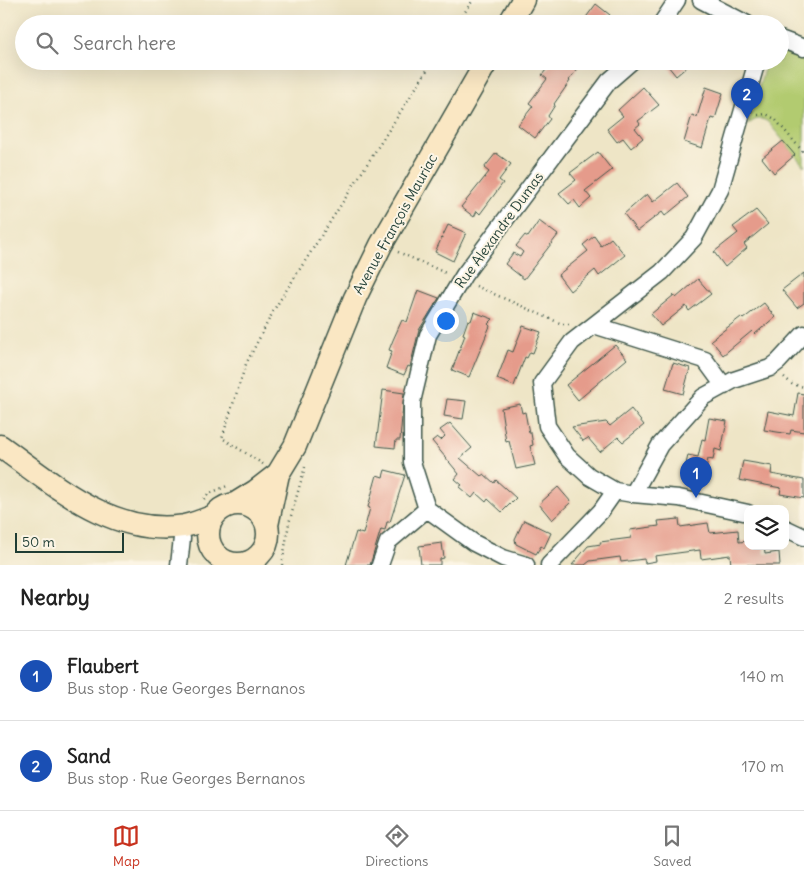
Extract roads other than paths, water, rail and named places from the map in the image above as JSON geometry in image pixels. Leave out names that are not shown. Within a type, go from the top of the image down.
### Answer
[{"type":"street","points":[[514,15],[522,0]]},
{"type":"street","points":[[667,15],[677,0]]},
{"type":"street","points":[[702,0],[730,15]]},
{"type":"street","points":[[789,42],[804,48]]},
{"type":"street","name":"Avenue François Mauriac","points":[[219,560],[235,564],[245,564],[261,559],[267,540],[266,525],[278,474],[295,446],[355,298],[381,245],[482,70]]},
{"type":"street","name":"Rue Alexandre Dumas","points":[[427,509],[412,462],[412,402],[428,335],[461,280],[609,81],[622,70]]},
{"type":"street","points":[[744,512],[679,498],[615,491],[589,476],[567,456],[547,426],[542,383],[572,342],[662,272],[694,238],[720,190],[753,70]]},
{"type":"street","points":[[594,325],[705,360],[724,386]]},
{"type":"street","points":[[633,494],[660,445],[703,397],[734,380],[770,368],[804,334]]},
{"type":"street","points":[[0,446],[81,504],[123,522],[160,527],[219,560]]},
{"type":"street","name":"Avenue François Mauriac","points":[[160,527],[184,526],[207,510],[220,510],[235,504],[278,474]]},
{"type":"street","points":[[549,565],[601,511],[615,491]]},
{"type":"street","points":[[235,504],[252,508],[259,513],[266,525]]},
{"type":"street","points":[[380,565],[388,542],[427,509],[474,543],[503,558],[526,565]]},
{"type":"street","points":[[207,510],[209,543],[219,560]]},
{"type":"street","points":[[789,530],[804,537]]},
{"type":"street","points":[[179,565],[182,538]]},
{"type":"place","name":"Sand","points":[[747,119]]},
{"type":"place","name":"Flaubert","points":[[696,498]]}]
